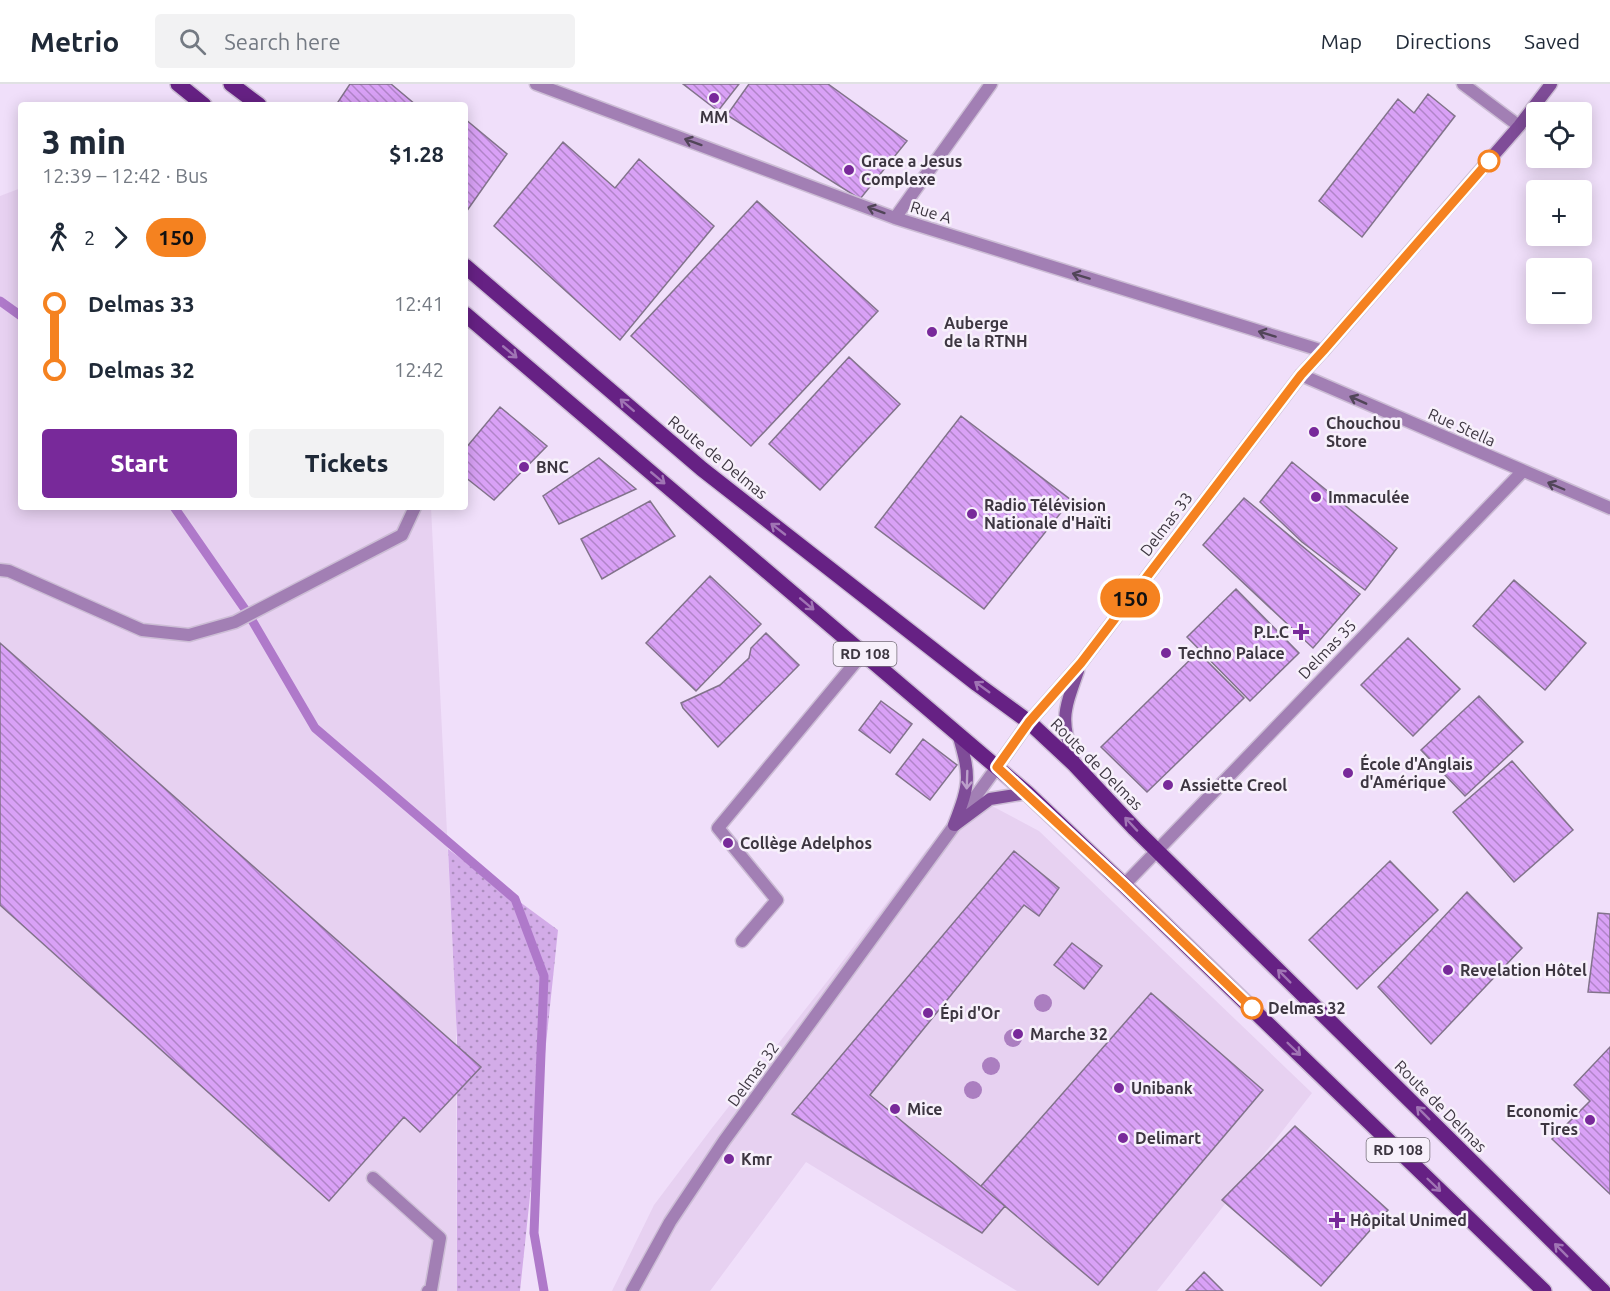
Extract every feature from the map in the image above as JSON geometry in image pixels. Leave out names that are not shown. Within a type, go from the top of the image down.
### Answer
[{"type":"main road","points":[[178,84],[200,102]]},
{"type":"main road","points":[[231,84],[255,102]]},
{"type":"main road","name":"Delmas 33","points":[[997,767],[1029,722],[1081,663],[1301,375],[1519,126],[1551,84]]},
{"type":"main road","name":"Route de Delmas","points":[[468,273],[702,469],[1029,722],[1075,765],[1157,850],[1603,1291]]},
{"type":"main road","name":"RD 108","points":[[468,317],[1027,793],[1544,1291]]},
{"type":"main road","points":[[1075,765],[1065,731],[1064,718],[1066,704],[1081,663]]},
{"type":"main road","points":[[954,825],[968,785],[967,768],[958,734]]},
{"type":"main road","points":[[954,825],[990,799],[1027,793]]},
{"type":"street","name":"Rue A","points":[[536,84],[896,218],[1323,351]]},
{"type":"street","points":[[896,218],[991,84]]},
{"type":"street","points":[[1463,84],[1519,126]]},
{"type":"street","name":"Rue Stella","points":[[1301,375],[1610,508]]},
{"type":"street","name":"Delmas 35","points":[[1124,885],[1522,472]]},
{"type":"street","points":[[0,570],[9,571],[142,630],[189,635],[235,622],[402,535],[414,510]]},
{"type":"street","points":[[742,941],[777,900],[718,828],[864,652]]},
{"type":"street","name":"Delmas 32","points":[[632,1291],[670,1222],[724,1141],[997,767]]},
{"type":"street","points":[[373,1178],[440,1238],[431,1290],[428,1291]]},
{"type":"shaded area","points":[[18,189],[18,510],[431,510],[456,1016],[457,1291],[0,1291],[0,196]]},
{"type":"shaded area","name":"Marche 32","points":[[992,806],[1039,831],[1312,1093],[1157,1291],[1017,1291],[806,1162],[710,1291],[612,1291],[654,1205],[927,849]]},
{"type":"shaded area","points":[[448,849],[558,930],[520,1291],[457,1291],[457,1038]]},
{"type":"building","points":[[350,84],[391,84],[412,102],[338,102]]},
{"type":"building","name":"MM","points":[[683,84],[739,84],[718,111]]},
{"type":"building","name":"Grace a Jesus Complexe","points":[[749,84],[828,84],[907,141],[860,199],[727,115]]},
{"type":"building","points":[[1428,94],[1455,116],[1362,237],[1319,201],[1398,99],[1414,113]]},
{"type":"building","points":[[468,122],[507,154],[468,209]]},
{"type":"building","points":[[563,142],[615,188],[639,159],[714,226],[620,340],[494,226]]},
{"type":"building","points":[[757,201],[878,311],[751,446],[631,336]]},
{"type":"building","points":[[849,357],[900,404],[820,490],[769,444]]},
{"type":"building","points":[[500,407],[547,446],[494,500],[468,479],[468,445]]},
{"type":"building","name":"Radio Télévision Nationale d'Haïti","points":[[961,416],[1071,500],[984,609],[875,527]]},
{"type":"building","points":[[599,458],[636,489],[559,524],[543,496]]},
{"type":"building","points":[[1292,462],[1397,548],[1365,590],[1302,542],[1260,502]]},
{"type":"building","points":[[1244,498],[1360,594],[1313,648],[1203,545]]},
{"type":"building","points":[[650,501],[675,536],[602,579],[581,539]]},
{"type":"building","points":[[710,576],[761,624],[696,691],[646,643]]},
{"type":"building","points":[[1514,580],[1586,643],[1545,690],[1473,626]]},
{"type":"building","points":[[1236,589],[1299,653],[1250,701],[1187,637]]},
{"type":"building","points":[[766,633],[799,665],[718,747],[681,703],[720,685],[749,658],[751,648]]},
{"type":"building","points":[[1408,638],[1460,689],[1413,736],[1361,685]]},
{"type":"building","points":[[0,643],[481,1067],[420,1132],[404,1117],[329,1201],[0,905]]},
{"type":"building","points":[[1198,652],[1244,698],[1147,792],[1101,747]]},
{"type":"building","points":[[1479,696],[1523,742],[1465,796],[1421,750]]},
{"type":"building","points":[[881,701],[912,724],[890,753],[859,730]]},
{"type":"building","points":[[923,739],[957,765],[930,800],[896,774]]},
{"type":"building","points":[[1512,761],[1573,830],[1514,882],[1453,812]]},
{"type":"building","points":[[1014,851],[1059,888],[1039,916],[1024,905],[870,1095],[1005,1206],[982,1233],[792,1114]]},
{"type":"building","points":[[1390,861],[1438,910],[1357,989],[1309,940]]},
{"type":"building","points":[[1467,892],[1522,948],[1431,1044],[1378,987]]},
{"type":"building","points":[[1598,913],[1610,914],[1610,993],[1588,992]]},
{"type":"building","points":[[1072,943],[1102,966],[1084,989],[1054,965]]},
{"type":"building","name":"Delimart","points":[[1151,993],[1263,1090],[1098,1285],[981,1186]]},
{"type":"building","name":"Economic Tires","points":[[1610,1047],[1610,1194],[1552,1139],[1590,1101],[1574,1085]]},
{"type":"building","points":[[1295,1126],[1388,1210],[1321,1286],[1222,1200]]},
{"type":"building","points":[[1204,1272],[1223,1291],[1186,1291]]},
{"type":"waterway","points":[[0,301],[18,314]]},
{"type":"waterway","points":[[176,510],[249,615],[315,728],[515,899],[544,976],[534,1233],[544,1291]]},
{"type":"bus line","name":"150","points":[[1252,1008],[997,767],[1029,722],[1081,663],[1301,375],[1489,161]]},
{"type":"place","name":"MM","points":[[714,98]]},
{"type":"place","name":"Grace a Jesus Complexe","points":[[849,170]]},
{"type":"place","name":"Auberge de la RTNH","points":[[932,332]]},
{"type":"place","name":"Chouchou Store","points":[[1314,432]]},
{"type":"place","name":"BNC","points":[[524,467]]},
{"type":"place","name":"Immaculée","points":[[1316,497]]},
{"type":"place","name":"Radio Télévision Nationale d'Haïti","points":[[972,514]]},
{"type":"place","name":"P.L.C","points":[[1301,632]]},
{"type":"place","name":"Techno Palace","points":[[1166,653]]},
{"type":"place","name":"École d'Anglais d'Amérique","points":[[1348,773]]},
{"type":"place","name":"Assiette Creol","points":[[1168,785]]},
{"type":"place","name":"Collège Adelphos","points":[[728,843]]},
{"type":"place","name":"Revelation Hôtel","points":[[1448,970]]},
{"type":"place","name":"Delmas 32","points":[[1252,1008]]},
{"type":"place","name":"Épi d'Or","points":[[928,1013]]},
{"type":"place","name":"Marche 32","points":[[1018,1034]]},
{"type":"place","name":"Unibank","points":[[1119,1088]]},
{"type":"place","name":"Mice","points":[[895,1109]]},
{"type":"place","name":"Economic Tires","points":[[1590,1120]]},
{"type":"place","name":"Delimart","points":[[1123,1138]]},
{"type":"place","name":"Kmr","points":[[729,1159]]},
{"type":"place","name":"Hôpital Unimed","points":[[1337,1220]]}]
